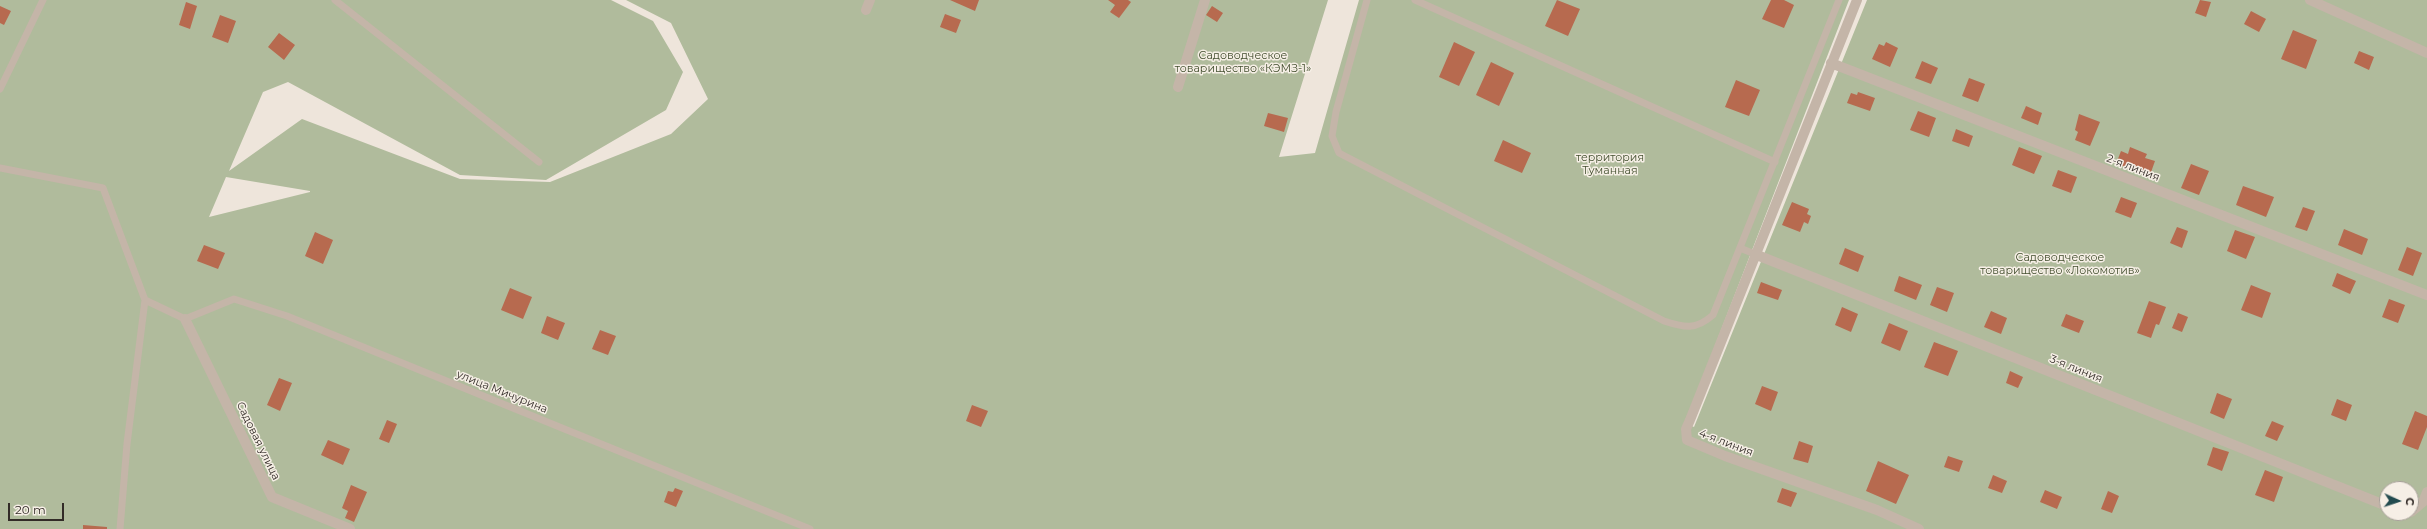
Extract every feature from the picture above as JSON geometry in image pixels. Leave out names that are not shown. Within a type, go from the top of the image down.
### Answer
[{"type":"street","points":[[1178,87],[1205,0]]},
{"type":"street","points":[[1757,255],[1831,63],[1857,0]]},
{"type":"street","points":[[2310,0],[2427,53]]},
{"type":"street","name":"2-я линия","points":[[1831,63],[2427,295]]},
{"type":"street","name":"3-я линия","points":[[1757,255],[2379,503]]},
{"type":"street","name":"4-я линия","points":[[1757,255],[1686,429],[1687,440],[1725,456],[1877,510],[1919,529]]},
{"type":"street","name":"Садовая улица","points":[[185,319],[272,497],[350,529]]},
{"type":"street","points":[[2419,505],[2423,502],[2427,492]]},
{"type":"lane","points":[[0,89],[43,0]]},
{"type":"lane","points":[[335,0],[539,162]]},
{"type":"lane","points":[[1367,0],[1336,112],[1332,136],[1339,153],[1664,321],[1683,328],[1702,324],[1714,315],[1839,0]]},
{"type":"lane","points":[[1415,0],[1775,162]]},
{"type":"lane","points":[[0,168],[103,188],[145,300],[127,444],[120,529]]},
{"type":"lane","points":[[1740,248],[1757,255]]},
{"type":"lane","name":"улица Мичурина","points":[[185,319],[234,299],[287,316],[810,529]]},
{"type":"lane","points":[[145,300],[185,319]]},
{"type":"green space","points":[[0,0],[611,0],[653,21],[683,72],[666,110],[546,180],[460,175],[288,82],[263,92],[229,171],[302,119],[460,179],[550,182],[671,134],[708,99],[671,23],[626,0],[1328,0],[1279,157],[1315,153],[1359,0],[1849,0],[1685,423],[1694,427],[1867,0],[2427,0],[2427,529],[0,529]],"holes":[[[226,177],[310,192],[209,217]]]},
{"type":"building","points":[[950,0],[979,0],[975,11]]},
{"type":"building","points":[[1108,0],[1128,0],[1131,2],[1119,18],[1110,12],[1115,5]]},
{"type":"building","points":[[1557,0],[1580,9],[1568,36],[1545,26]]},
{"type":"building","points":[[1771,0],[1784,0],[1794,5],[1784,28],[1762,19]]},
{"type":"building","points":[[2200,0],[2211,2],[2206,17],[2195,13]]},
{"type":"building","points":[[186,2],[197,6],[190,29],[179,25]]},
{"type":"building","points":[[0,6],[11,11],[4,25],[0,23]]},
{"type":"building","points":[[1212,6],[1223,13],[1217,22],[1206,15]]},
{"type":"building","points":[[2251,11],[2266,19],[2259,32],[2244,24]]},
{"type":"building","points":[[945,14],[961,20],[956,33],[940,27]]},
{"type":"building","points":[[220,15],[236,21],[228,43],[212,37]]},
{"type":"building","points":[[2293,30],[2317,40],[2306,69],[2281,59]]},
{"type":"building","points":[[279,33],[295,45],[284,60],[268,47]]},
{"type":"building","points":[[1454,42],[1475,52],[1459,86],[1439,77]]},
{"type":"building","points":[[1886,42],[1898,48],[1890,67],[1872,59],[1879,44],[1884,46]]},
{"type":"building","points":[[2359,51],[2374,57],[2369,70],[2354,63]]},
{"type":"building","points":[[1922,61],[1938,68],[1931,84],[1915,78]]},
{"type":"building","points":[[1491,62],[1514,73],[1499,106],[1476,95]]},
{"type":"building","points":[[1969,78],[1985,84],[1978,102],[1962,96]]},
{"type":"building","points":[[1736,80],[1760,90],[1749,116],[1725,107]]},
{"type":"building","points":[[1858,92],[1875,98],[1870,111],[1847,103],[1851,93],[1857,95]]},
{"type":"building","points":[[2026,106],[2042,113],[2038,125],[2021,118]]},
{"type":"building","points":[[1918,111],[1936,118],[1929,137],[1910,130]]},
{"type":"building","points":[[1268,113],[1288,118],[1284,132],[1264,126]]},
{"type":"building","points":[[2079,114],[2100,122],[2090,146],[2075,140],[2078,132],[2075,130]]},
{"type":"building","points":[[1956,129],[1973,136],[1969,147],[1952,141]]},
{"type":"building","points":[[1503,140],[1531,153],[1522,173],[1494,161]]},
{"type":"building","points":[[2019,147],[2042,156],[2034,174],[2012,165]]},
{"type":"building","points":[[2130,147],[2147,154],[2145,158],[2155,161],[2150,175],[2116,164],[2121,151],[2128,154]]},
{"type":"building","points":[[2191,164],[2209,171],[2199,195],[2181,188]]},
{"type":"building","points":[[2058,170],[2077,177],[2071,193],[2052,186]]},
{"type":"building","points":[[2243,186],[2274,197],[2266,217],[2236,205]]},
{"type":"building","points":[[2121,197],[2137,203],[2131,218],[2115,212]]},
{"type":"building","points":[[1792,202],[1809,209],[1807,214],[1811,216],[1808,224],[1804,222],[1800,232],[1782,225]]},
{"type":"building","points":[[2303,207],[2315,211],[2307,231],[2295,227]]},
{"type":"building","points":[[2177,227],[2188,231],[2182,248],[2170,243]]},
{"type":"building","points":[[2344,229],[2368,239],[2362,255],[2338,245]]},
{"type":"building","points":[[2235,230],[2255,237],[2246,259],[2227,251]]},
{"type":"building","points":[[315,232],[333,240],[323,264],[305,256]]},
{"type":"building","points":[[204,245],[225,253],[218,269],[197,261]]},
{"type":"building","points":[[2407,247],[2422,253],[2413,276],[2398,270]]},
{"type":"building","points":[[1845,248],[1864,256],[1858,272],[1839,264]]},
{"type":"building","points":[[2337,273],[2356,281],[2350,294],[2332,286]]},
{"type":"building","points":[[1899,276],[1922,285],[1916,300],[1894,291]]},
{"type":"building","points":[[1761,282],[1782,290],[1778,300],[1757,293]]},
{"type":"building","points":[[2251,285],[2271,293],[2262,318],[2241,310]]},
{"type":"building","points":[[1937,287],[1954,293],[1947,312],[1930,305]]},
{"type":"building","points":[[510,288],[532,297],[523,319],[501,310]]},
{"type":"building","points":[[2389,299],[2405,305],[2398,323],[2382,317]]},
{"type":"building","points":[[2149,301],[2166,307],[2159,325],[2156,324],[2151,338],[2137,333]]},
{"type":"building","points":[[1842,307],[1858,314],[1851,332],[1835,325]]},
{"type":"building","points":[[1991,311],[2007,318],[2001,334],[1984,327]]},
{"type":"building","points":[[2178,313],[2188,317],[2182,332],[2172,328]]},
{"type":"building","points":[[2066,314],[2084,321],[2079,333],[2061,326]]},
{"type":"building","points":[[547,316],[565,323],[558,340],[541,333]]},
{"type":"building","points":[[1889,323],[1908,331],[1900,351],[1881,343]]},
{"type":"building","points":[[600,330],[616,336],[608,355],[592,349]]},
{"type":"building","points":[[1934,342],[1958,351],[1948,376],[1924,367]]},
{"type":"building","points":[[2010,371],[2023,377],[2018,388],[2006,383]]},
{"type":"building","points":[[279,378],[292,383],[280,411],[267,405]]},
{"type":"building","points":[[1762,386],[1778,392],[1771,411],[1755,404]]},
{"type":"building","points":[[2217,393],[2232,399],[2224,419],[2210,413]]},
{"type":"building","points":[[2337,399],[2352,405],[2346,421],[2331,415]]},
{"type":"building","points":[[972,405],[988,411],[981,427],[966,421]]},
{"type":"building","points":[[2415,411],[2427,416],[2427,427],[2418,450],[2402,444]]},
{"type":"building","points":[[387,420],[397,424],[389,443],[379,439]]},
{"type":"building","points":[[2272,421],[2284,426],[2277,441],[2265,436]]},
{"type":"building","points":[[328,440],[350,449],[343,465],[321,455]]},
{"type":"building","points":[[1799,441],[1813,446],[1808,463],[1793,459]]},
{"type":"building","points":[[2213,447],[2229,452],[2222,471],[2207,465]]},
{"type":"building","points":[[1948,456],[1963,461],[1959,472],[1944,467]]},
{"type":"building","points":[[1878,461],[1909,475],[1896,504],[1866,491]]},
{"type":"building","points":[[2265,470],[2283,477],[2274,502],[2255,495]]},
{"type":"building","points":[[1993,475],[2007,481],[2002,493],[1988,488]]},
{"type":"building","points":[[351,485],[367,492],[354,522],[345,518],[348,511],[342,508]]},
{"type":"building","points":[[675,488],[683,491],[676,507],[664,502],[668,491],[673,492]]},
{"type":"building","points":[[1782,488],[1797,493],[1791,507],[1777,502]]},
{"type":"building","points":[[2045,490],[2062,497],[2057,509],[2040,502]]},
{"type":"building","points":[[2108,491],[2119,496],[2112,513],[2101,509]]},
{"type":"building","points":[[83,525],[107,527],[107,529],[83,529]]},
{"type":"park label","name":"Садоводческое товарищество «КЭМЗ-1»","points":[[1243,62]]},
{"type":"park label","name":"территория Туманная","points":[[1610,164]]},
{"type":"park label","name":"Садоводческое товарищество «Локомотив»","points":[[2060,264]]}]
